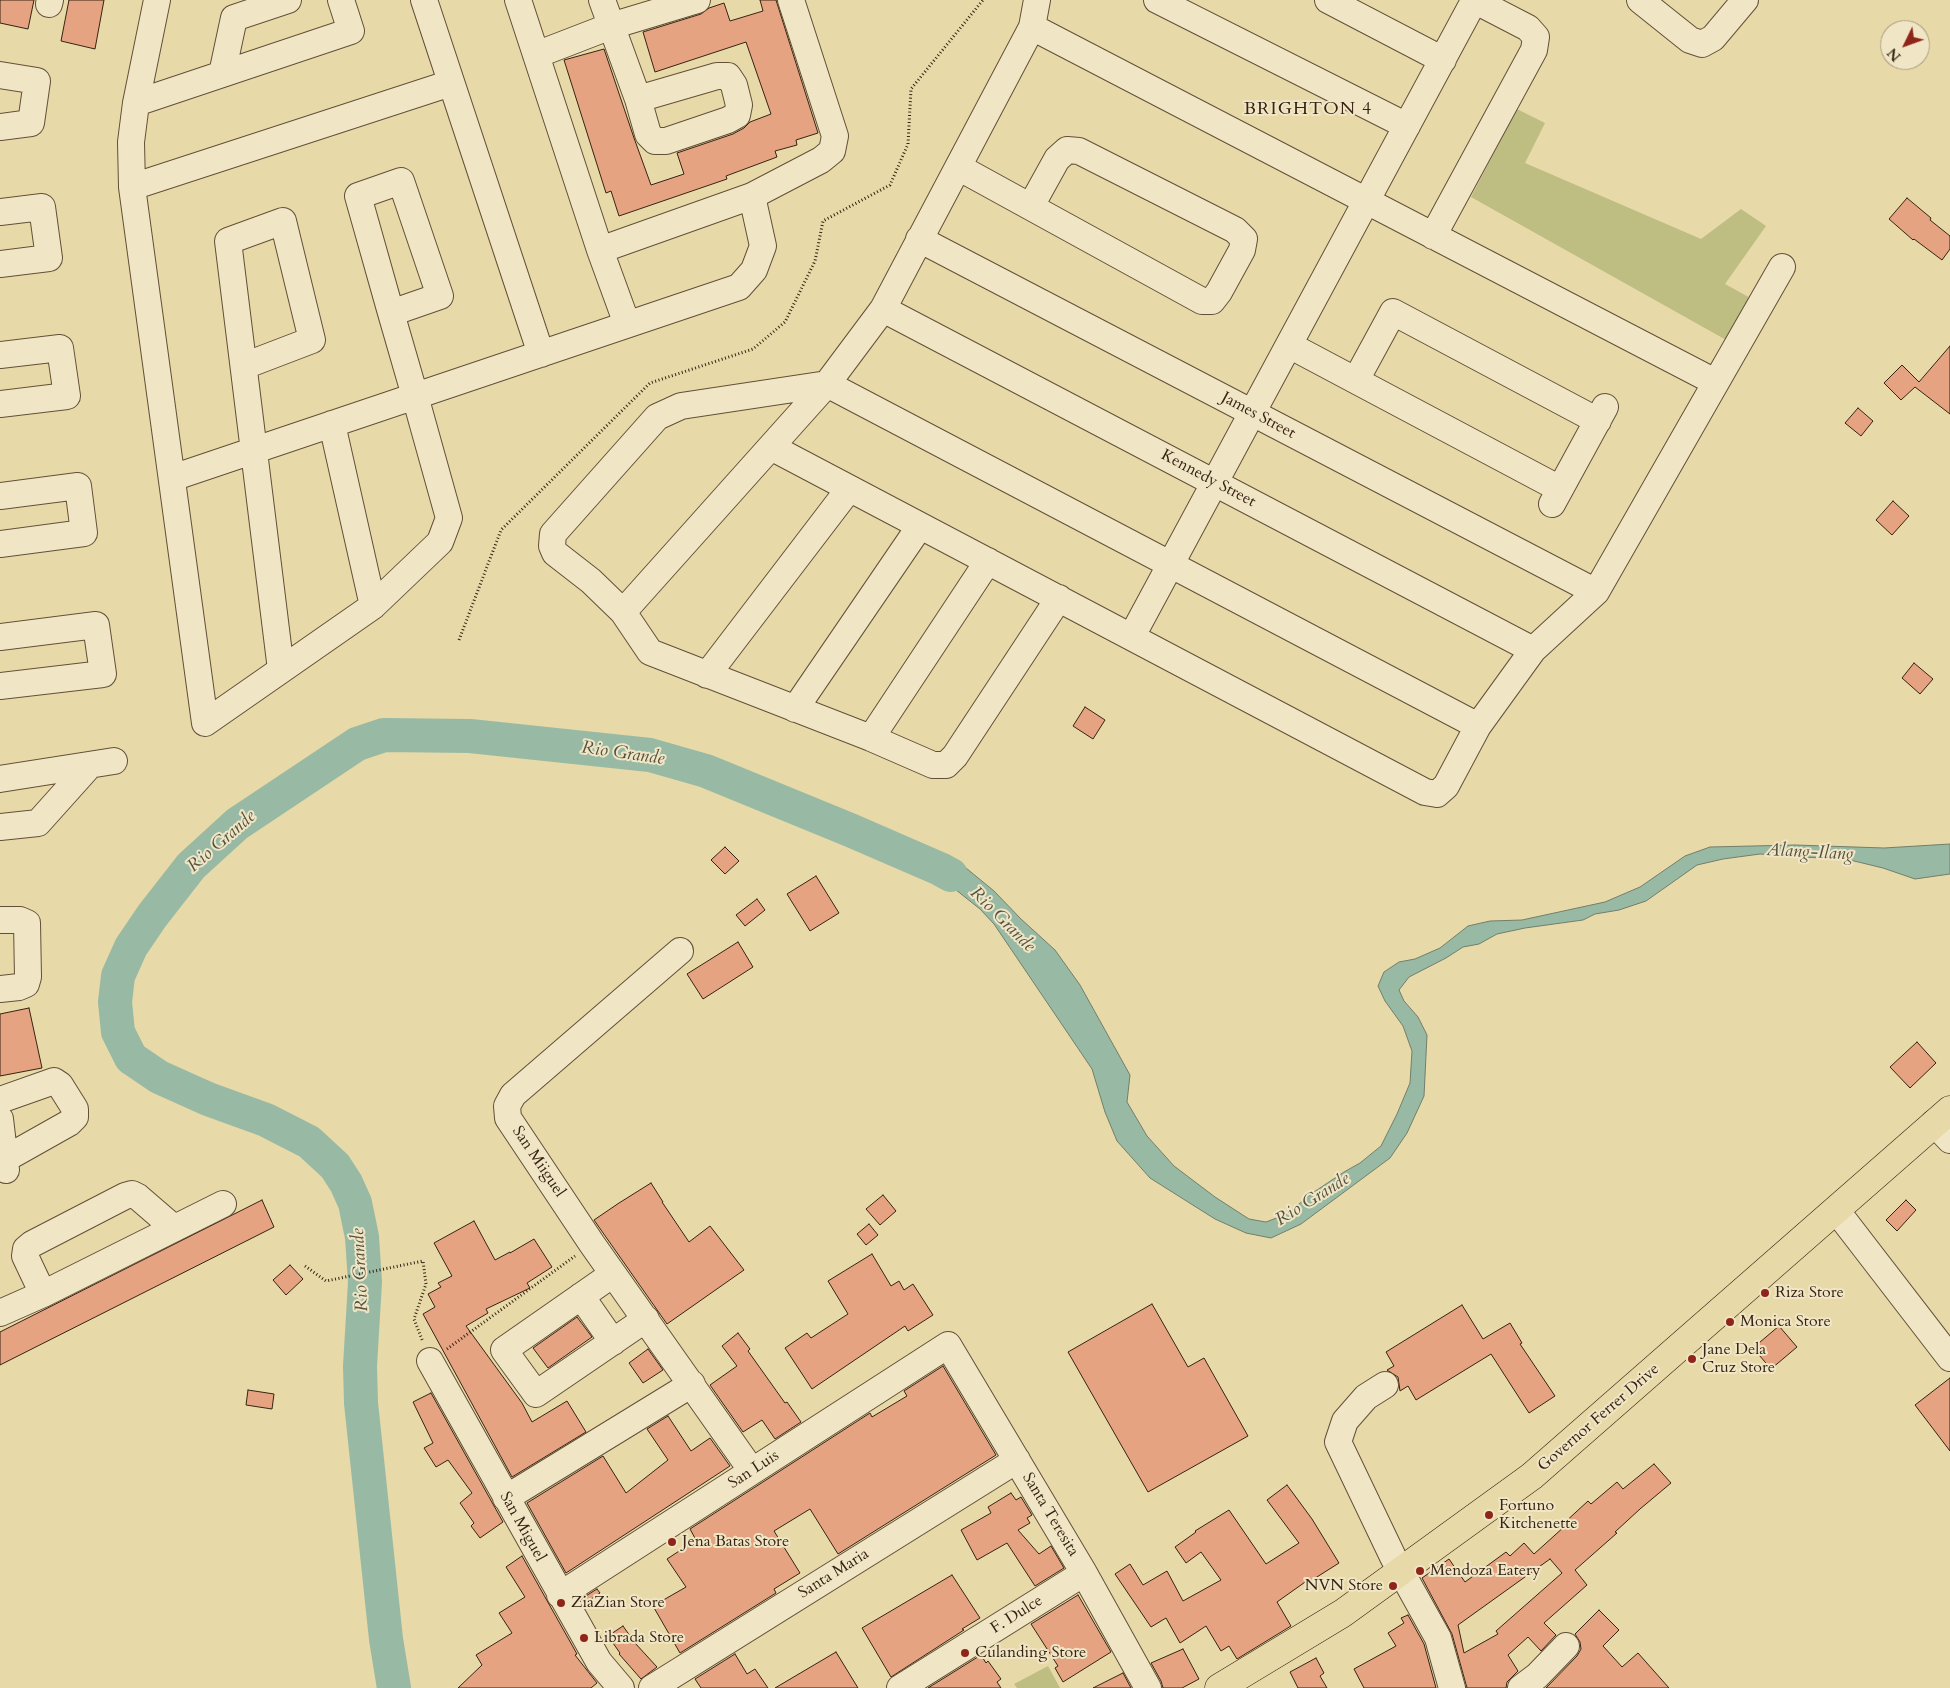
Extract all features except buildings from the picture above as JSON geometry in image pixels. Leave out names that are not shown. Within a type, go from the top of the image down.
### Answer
[{"type":"main road","name":"Governor Ferrer Drive","points":[[1219,1688],[1344,1613],[1532,1476],[1836,1210],[1945,1124]]},
{"type":"street","points":[[157,0],[136,103],[131,142],[132,188],[205,723],[373,606],[440,542],[449,518],[415,396],[391,313],[358,196],[401,181],[440,296],[391,313]]},
{"type":"street","points":[[222,74],[234,18],[288,0]]},
{"type":"street","points":[[136,103],[351,31],[341,0]]},
{"type":"street","points":[[424,0],[541,354]]},
{"type":"street","points":[[518,0],[600,250],[627,324]]},
{"type":"street","points":[[602,0],[638,99]]},
{"type":"street","points":[[536,54],[611,26],[697,0]]},
{"type":"street","points":[[600,250],[752,196],[821,160],[832,151],[835,136],[791,0]]},
{"type":"street","points":[[623,612],[827,384],[883,309],[1032,28],[1037,0]]},
{"type":"street","points":[[1158,0],[1407,126]]},
{"type":"street","points":[[1328,0],[1442,60]]},
{"type":"street","points":[[1132,636],[1474,0],[1528,28],[1536,37],[1534,50],[1433,236]]},
{"type":"street","points":[[1640,0],[1690,40],[1702,44],[1713,38],[1745,0]]},
{"type":"street","points":[[1032,28],[1715,382]]},
{"type":"street","points":[[0,75],[37,81],[31,123],[0,127]]},
{"type":"street","points":[[132,188],[451,82]]},
{"type":"street","points":[[958,167],[1202,301],[1212,301],[1219,292],[1242,250],[1244,239],[1235,230],[1079,151],[1067,150],[1057,159],[1031,206]]},
{"type":"street","points":[[172,478],[739,287],[754,270],[764,246],[752,196]]},
{"type":"street","points":[[0,212],[42,207],[49,258],[0,264]]},
{"type":"street","points":[[244,366],[312,340],[283,221],[228,241],[281,670]]},
{"type":"street","name":"James Street","points":[[920,239],[1596,592]]},
{"type":"street","points":[[771,447],[1425,792],[1437,794],[1446,786],[1478,726],[1532,650],[1596,592],[1782,266]]},
{"type":"street","name":"Kennedy Street","points":[[883,309],[1532,650]]},
{"type":"street","points":[[1289,345],[1356,380],[1556,497],[1602,414],[1393,312],[1356,380]]},
{"type":"street","points":[[0,356],[60,348],[67,396],[0,404]]},
{"type":"street","points":[[1060,598],[946,765],[933,765],[871,738],[650,652],[623,612],[591,581],[555,553],[552,540],[553,534],[657,417],[682,406],[827,384],[1478,726]]},
{"type":"street","points":[[332,424],[373,606]]},
{"type":"street","points":[[0,496],[78,486],[84,533],[0,544]]},
{"type":"street","points":[[707,675],[848,488]]},
{"type":"street","points":[[795,709],[920,526]]},
{"type":"street","points":[[871,738],[988,561]]},
{"type":"street","points":[[0,637],[96,625],[102,674],[0,686]]},
{"type":"street","points":[[0,779],[102,763],[38,822],[0,827]]},
{"type":"street","points":[[0,920],[20,920],[27,923],[28,977],[26,984],[20,988],[0,989]]},
{"type":"street","name":"San Miiguel","points":[[680,951],[513,1095],[507,1106],[508,1118],[592,1244],[752,1471]]},
{"type":"street","points":[[0,1100],[54,1081],[60,1085],[75,1109],[75,1117],[69,1123],[5,1165],[0,1120]]},
{"type":"street","points":[[43,1294],[26,1256],[26,1248],[125,1196],[132,1194],[138,1197],[174,1228]]},
{"type":"street","points":[[0,1313],[43,1294],[223,1204]]},
{"type":"street","points":[[1836,1210],[1950,1358]]},
{"type":"street","points":[[614,1274],[504,1350],[536,1394],[646,1319]]},
{"type":"street","points":[[581,1296],[613,1342]]},
{"type":"street","name":"Santa Teresita","points":[[948,1345],[1084,1573],[1148,1688]]},
{"type":"street","name":"San Luis","points":[[560,1595],[948,1345]]},
{"type":"street","name":"San Miguel","points":[[430,1361],[599,1662],[621,1688]]},
{"type":"street","points":[[506,1498],[692,1384]]},
{"type":"street","points":[[1385,1385],[1366,1397],[1345,1421],[1338,1442],[1393,1556],[1438,1638],[1452,1688]]},
{"type":"street","name":"Santa Maria","points":[[652,1688],[1017,1460]]},
{"type":"street","name":"F. Dulce","points":[[900,1688],[1084,1573]]},
{"type":"street","points":[[1521,1688],[1537,1676],[1566,1646]]},
{"type":"path","points":[[459,640],[501,530],[650,384],[753,349],[785,322],[815,261],[823,221],[890,185],[908,144],[911,89],[983,0]]},
{"type":"path","points":[[305,1266],[326,1281],[423,1261],[426,1284],[414,1319],[430,1361],[592,1244]]},
{"type":"shaded area","points":[[1517,109],[1545,123],[1525,163],[1701,239],[1741,209],[1766,226],[1725,284],[1754,300],[1728,341],[1471,197]]},
{"type":"shaded area","points":[[1048,1666],[1060,1688],[1017,1688],[1014,1684]]},
{"type":"water","name":"Alang-Ilang","points":[[915,844],[966,868],[994,891],[1055,950],[1080,985],[1130,1075],[1127,1102],[1147,1136],[1174,1166],[1215,1197],[1249,1219],[1266,1222],[1287,1214],[1311,1194],[1360,1163],[1381,1146],[1410,1083],[1412,1051],[1403,1026],[1385,1001],[1378,986],[1384,972],[1399,962],[1415,959],[1440,948],[1468,926],[1490,921],[1522,920],[1605,902],[1640,887],[1685,856],[1710,847],[1795,845],[1884,848],[1950,844],[1950,874],[1915,879],[1883,868],[1850,860],[1760,854],[1723,859],[1697,865],[1646,901],[1619,910],[1595,914],[1583,920],[1497,934],[1479,944],[1463,947],[1409,977],[1399,990],[1404,1001],[1418,1017],[1427,1035],[1424,1096],[1407,1133],[1390,1158],[1301,1224],[1271,1238],[1246,1233],[1215,1219],[1150,1178],[1117,1141],[1105,1112],[1092,1069],[994,924],[980,909],[946,882],[902,866]]},
{"type":"waterway","name":"Rio Grande","points":[[394,1688],[386,1639],[361,1403],[360,1366],[365,1282],[362,1237],[355,1203],[346,1183],[335,1166],[309,1142],[266,1120],[208,1099],[159,1077],[131,1058],[118,1032],[115,1002],[118,976],[131,947],[152,916],[191,866],[237,824],[357,744],[384,735],[470,736],[650,755],[706,771],[850,830],[951,875]]},
{"type":"place","name":"Riza Store","points":[[1765,1293]]},
{"type":"place","name":"Monica Store","points":[[1730,1322]]},
{"type":"place","name":"Jane Dela Cruz Store","points":[[1692,1359]]},
{"type":"place","name":"Fortuno Kitchenette","points":[[1489,1515]]},
{"type":"place","name":"Jena Batas Store","points":[[672,1542]]},
{"type":"place","name":"Mendoza Eatery","points":[[1420,1571]]},
{"type":"place","name":"NVN Store","points":[[1393,1586]]},
{"type":"place","name":"ZiaZian Store","points":[[561,1603]]},
{"type":"place","name":"Librada Store","points":[[584,1638]]},
{"type":"place","name":"Culanding Store","points":[[965,1653]]},
{"type":"district","name":"BRIGHTON 4","points":[[1308,110]]}]
